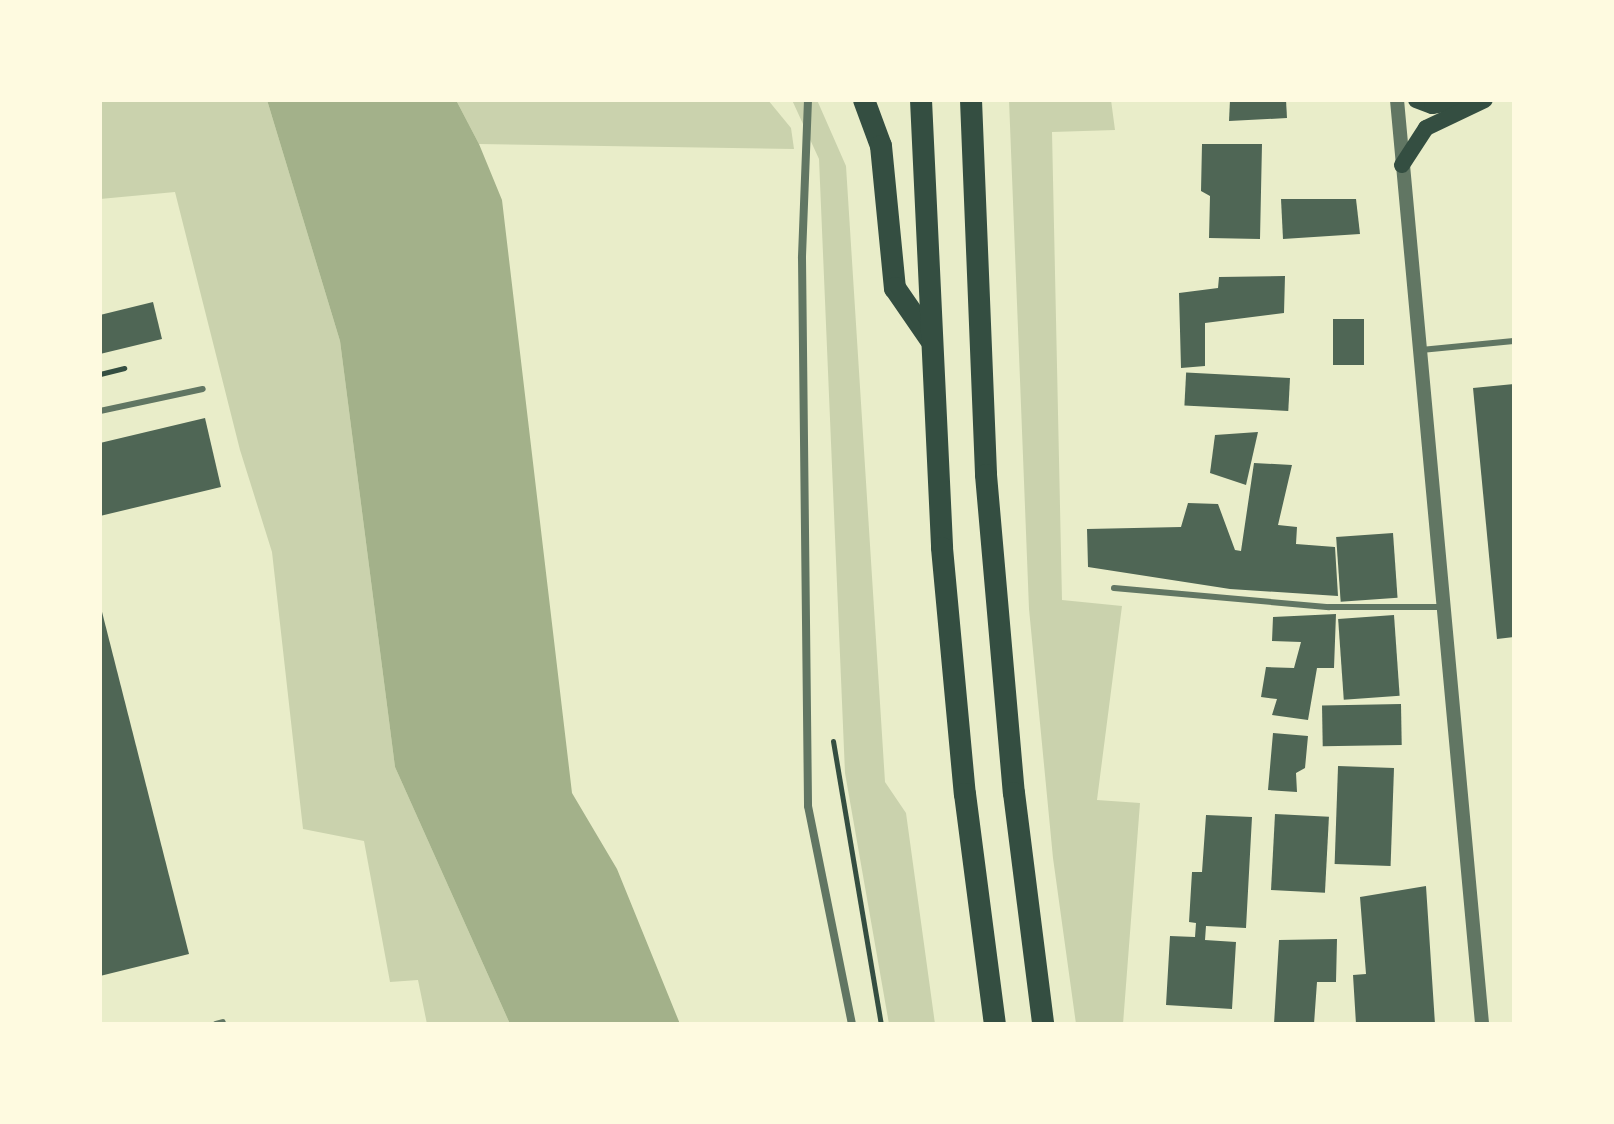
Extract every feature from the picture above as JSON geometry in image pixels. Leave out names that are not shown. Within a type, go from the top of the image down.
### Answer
[{"type":"highway","points":[[864,100],[881,146],[895,288],[931,340]]},
{"type":"highway","points":[[921,100],[942,548],[962,763],[995,1024]]},
{"type":"highway","points":[[971,100],[986,475],[1014,793],[1043,1024]]},
{"type":"main road","points":[[1416,100],[1432,106],[1467,100]]},
{"type":"main road","points":[[1402,165],[1426,128],[1485,100]]},
{"type":"street","points":[[808,100],[802,258],[808,806],[852,1024]]},
{"type":"street","points":[[1397,100],[1417,351],[1482,1024]]},
{"type":"lane","points":[[1417,351],[1514,341]]},
{"type":"lane","points":[[100,411],[203,389]]},
{"type":"lane","points":[[1114,588],[1329,607],[1444,607]]},
{"type":"path","points":[[100,374],[124,368]]},
{"type":"path","points":[[832,737],[881,1024]]},
{"type":"shaded area","points":[[100,100],[267,100],[340,341],[395,767],[510,1024],[427,1024],[418,980],[390,982],[364,841],[303,829],[272,552],[240,450],[175,192],[100,199]]},
{"type":"shaded area","points":[[267,100],[456,100],[479,144],[502,200],[572,793],[617,869],[680,1024],[510,1024],[395,767],[340,341]]},
{"type":"shaded area","points":[[456,100],[768,100],[791,128],[794,149],[479,144]]},
{"type":"shaded area","points":[[792,100],[817,100],[846,166],[885,782],[906,813],[935,1024],[889,1024],[845,773],[819,159]]},
{"type":"shaded area","points":[[1009,100],[1111,100],[1115,130],[1052,132],[1062,600],[1122,606],[1097,800],[1140,803],[1123,1024],[1076,1024],[1053,858],[1029,609]]},
{"type":"building","points":[[1230,100],[1286,100],[1287,118],[1229,121]]},
{"type":"building","points":[[1202,144],[1262,144],[1260,239],[1209,238],[1210,196],[1201,191]]},
{"type":"building","points":[[1281,199],[1356,199],[1360,234],[1283,239]]},
{"type":"building","points":[[1285,276],[1284,313],[1205,323],[1205,366],[1181,368],[1179,293],[1218,288],[1219,277]]},
{"type":"building","points":[[153,302],[162,339],[100,354],[100,315]]},
{"type":"building","points":[[1333,319],[1364,319],[1364,365],[1333,365]]},
{"type":"building","points":[[1186,373],[1290,378],[1288,411],[1184,406]]},
{"type":"building","points":[[1514,384],[1514,637],[1497,639],[1473,388]]},
{"type":"building","points":[[205,418],[221,487],[100,516],[100,443]]},
{"type":"building","points":[[1258,432],[1246,485],[1210,473],[1215,435]]},
{"type":"building","points":[[1254,463],[1292,465],[1278,525],[1297,527],[1296,544],[1335,547],[1338,596],[1230,589],[1088,567],[1087,529],[1181,527],[1188,503],[1218,504],[1235,550],[1241,551]]},
{"type":"building","points":[[1393,533],[1398,598],[1341,602],[1336,537]]},
{"type":"building","points":[[100,604],[189,954],[100,976]]},
{"type":"building","points":[[1336,614],[1334,668],[1317,668],[1308,720],[1272,715],[1277,699],[1261,697],[1266,667],[1294,668],[1301,642],[1272,641],[1273,617]]},
{"type":"building","points":[[1394,615],[1400,696],[1344,700],[1338,619]]},
{"type":"building","points":[[1401,704],[1402,745],[1323,746],[1322,705]]},
{"type":"building","points":[[1273,733],[1308,736],[1305,768],[1296,773],[1297,792],[1268,790]]},
{"type":"building","points":[[1338,766],[1394,768],[1391,866],[1335,864]]},
{"type":"building","points":[[1275,814],[1329,817],[1325,893],[1271,890]]},
{"type":"building","points":[[1206,815],[1252,817],[1246,928],[1206,926],[1205,940],[1236,942],[1232,1009],[1166,1005],[1170,936],[1195,937],[1196,923],[1189,922],[1192,872],[1202,872]]},
{"type":"building","points":[[1426,886],[1435,1024],[1356,1024],[1353,975],[1366,974],[1360,897]]},
{"type":"building","points":[[1337,939],[1336,982],[1317,982],[1314,1024],[1274,1024],[1279,940]]}]
